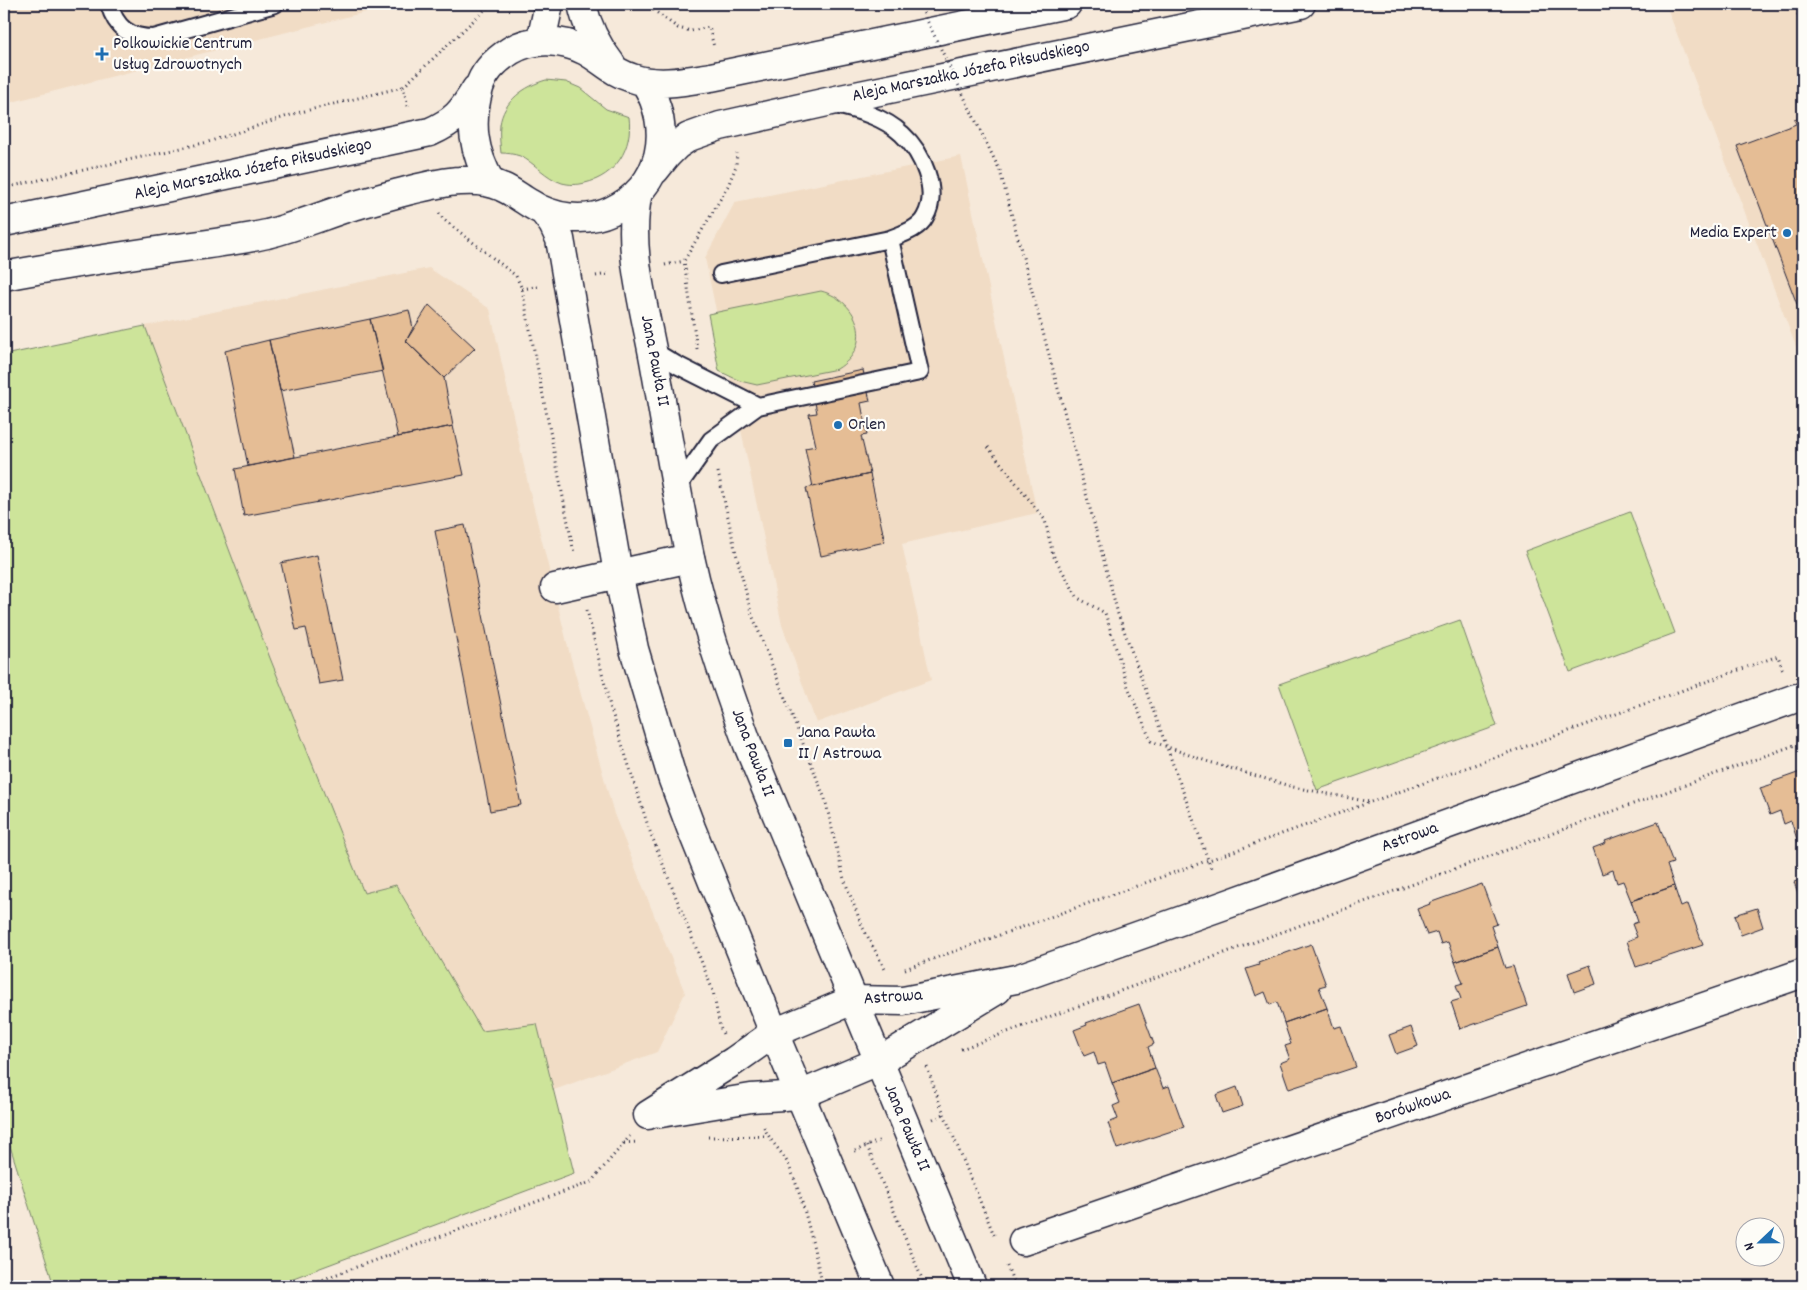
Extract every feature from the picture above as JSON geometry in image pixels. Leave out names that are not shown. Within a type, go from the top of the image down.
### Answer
[{"type":"street","points":[[537,42],[543,32],[549,4]]},
{"type":"street","points":[[582,4],[594,40],[618,73]]},
{"type":"street","points":[[655,170],[661,138],[661,126],[655,99],[646,82],[691,80],[1067,4]]},
{"type":"street","name":"Aleja Marszałka Józefa Piłsudskiego","points":[[638,192],[667,154],[678,145],[689,137],[720,126],[1301,4]]},
{"type":"street","name":"Aleja Marszałka Józefa Piłsudskiego","points":[[4,222],[430,132],[447,125],[455,119],[466,106],[492,65],[515,48],[537,42],[550,41],[570,45],[586,51],[618,73],[646,82]]},
{"type":"street","points":[[481,82],[472,120],[479,156],[491,183]]},
{"type":"street","points":[[4,276],[75,262],[266,234],[346,208],[427,186],[459,181],[491,183],[510,190],[544,212],[553,224],[560,239],[618,573],[634,649],[672,777],[774,1033],[880,1286]]},
{"type":"street","points":[[544,212],[573,218],[601,215],[630,200],[638,192]]},
{"type":"street","name":"Jana Pawła II","points":[[638,192],[634,209],[638,270],[690,558],[702,604],[748,745],[972,1286]]},
{"type":"street","points":[[555,588],[690,558]]},
{"type":"street","name":"Astrowa","points":[[648,1114],[734,1061],[774,1033],[853,1000],[903,1001],[1016,979],[1796,698],[1803,698]]},
{"type":"street","name":"Borówkowa","points":[[1014,1250],[1803,973]]},
{"type":"street","name":"Astrowa","points":[[648,1114],[751,1098],[800,1095],[878,1062],[1016,979]]},
{"type":"lane","points":[[109,4],[118,23],[126,32],[140,38],[154,38],[275,4]]},
{"type":"lane","points":[[721,274],[890,239],[909,231],[925,218],[931,198],[928,179],[919,154],[901,133],[877,118],[849,108],[823,103]]},
{"type":"lane","points":[[677,488],[711,440],[758,406],[920,372],[890,239]]},
{"type":"lane","points":[[652,350],[677,365],[758,406]]},
{"type":"path","points":[[920,4],[1000,171],[1118,614],[1211,868]]},
{"type":"path","points":[[4,188],[208,142],[297,113],[403,87]]},
{"type":"path","points":[[576,559],[522,289],[684,261],[698,358]]},
{"type":"path","points":[[988,447],[1045,520],[1053,555],[1078,598],[1105,613],[1128,687],[1151,741],[1206,761],[1293,787],[1371,802]]},
{"type":"path","points":[[717,467],[751,612],[825,799],[844,879],[862,926],[903,1001]]},
{"type":"path","points":[[586,608],[610,706],[649,828],[713,991],[720,1028],[734,1061]]},
{"type":"path","points":[[888,975],[1778,656],[1782,668],[1787,674]]},
{"type":"path","points":[[953,1052],[1803,742]]},
{"type":"path","points":[[917,1037],[944,1114],[997,1241]]},
{"type":"path","points":[[751,1098],[767,1136],[789,1164],[823,1286]]},
{"type":"path","points":[[304,1286],[591,1182],[648,1114]]},
{"type":"path","points":[[793,1177],[944,1114]]},
{"type":"path","points":[[867,1146],[925,1286]]},
{"type":"path","points":[[1014,1250],[1015,1286]]},
{"type":"shaded area","name":"Polkowickie Centrum Usług Zdrowotnych","points":[[4,4],[397,4],[4,104]]},
{"type":"shaded area","points":[[1803,4],[1803,365],[1666,5]]},
{"type":"shaded area","points":[[961,156],[1037,513],[902,544],[931,680],[816,723],[782,625],[705,258],[735,202]]},
{"type":"shaded area","points":[[429,268],[490,309],[528,484],[570,655],[614,814],[685,993],[657,1052],[554,1090],[537,1024],[482,1031],[396,885],[364,893],[270,658],[145,326]]},
{"type":"green space","points":[[546,80],[566,82],[580,88],[606,109],[629,117],[630,128],[625,150],[614,167],[606,174],[585,183],[565,184],[551,178],[520,156],[501,153],[500,125],[502,116],[510,102],[530,86]]},
{"type":"green space","points":[[821,291],[834,296],[845,304],[853,314],[858,326],[856,349],[849,360],[837,369],[757,385],[740,381],[719,371],[708,314]]},
{"type":"green space","points":[[145,326],[270,658],[364,893],[396,885],[482,1031],[537,1024],[574,1173],[272,1286],[54,1286],[4,1127],[4,355]]},
{"type":"green space","points":[[1630,512],[1675,633],[1570,672],[1525,551]]},
{"type":"green space","points":[[1460,620],[1497,726],[1317,790],[1279,684]]},
{"type":"building","points":[[1803,12],[1803,32],[1797,14]]},
{"type":"building","name":"Media Expert","points":[[1803,116],[1803,320],[1737,146],[1796,124],[1794,119]]},
{"type":"building","points":[[429,305],[475,348],[444,378],[406,341]]},
{"type":"building","points":[[409,310],[413,328],[406,341],[444,378],[453,426],[398,437],[370,319]]},
{"type":"building","points":[[370,319],[383,371],[280,391],[269,340]]},
{"type":"building","points":[[269,340],[295,457],[248,466],[225,351]]},
{"type":"building","name":"Orlen","points":[[863,370],[870,401],[861,403],[867,435],[861,436],[870,474],[813,487],[805,448],[816,446],[809,414],[817,413],[811,381]]},
{"type":"building","points":[[453,426],[464,475],[244,516],[235,469]]},
{"type":"building","points":[[870,474],[885,542],[821,556],[806,488]]},
{"type":"building","points":[[465,525],[521,805],[490,811],[435,531]]},
{"type":"building","points":[[317,555],[343,680],[319,684],[306,628],[296,630],[281,563]]},
{"type":"building","points":[[1803,771],[1803,840],[1798,842],[1791,821],[1784,824],[1780,811],[1770,815],[1760,788]]},
{"type":"building","points":[[1658,822],[1673,863],[1667,865],[1674,886],[1631,901],[1623,881],[1617,883],[1613,870],[1602,874],[1593,848],[1606,843],[1605,841]]},
{"type":"building","points":[[1803,840],[1803,857],[1798,842]]},
{"type":"building","points":[[1803,879],[1803,907],[1794,882]]},
{"type":"building","points":[[1482,884],[1497,924],[1491,926],[1498,947],[1455,962],[1448,942],[1441,944],[1437,932],[1427,935],[1417,909]]},
{"type":"building","points":[[1674,886],[1681,907],[1688,904],[1703,945],[1636,967],[1627,941],[1637,937],[1632,924],[1638,922],[1631,901]]},
{"type":"building","points":[[1757,908],[1763,927],[1741,935],[1735,915]]},
{"type":"building","points":[[1311,944],[1326,985],[1319,987],[1327,1008],[1284,1023],[1277,1002],[1270,1005],[1265,992],[1256,996],[1246,969]]},
{"type":"building","points":[[1498,947],[1505,968],[1513,966],[1527,1006],[1460,1029],[1451,1002],[1461,999],[1456,985],[1463,983],[1455,962]]},
{"type":"building","points":[[1590,965],[1596,984],[1574,992],[1568,973]]},
{"type":"building","points":[[1139,1004],[1154,1044],[1148,1047],[1155,1068],[1112,1083],[1105,1063],[1098,1065],[1094,1052],[1084,1056],[1074,1030],[1087,1025],[1086,1023]]},
{"type":"building","points":[[1327,1008],[1334,1028],[1341,1026],[1356,1067],[1289,1089],[1280,1063],[1290,1059],[1285,1046],[1291,1044],[1284,1023]]},
{"type":"building","points":[[1411,1027],[1418,1046],[1396,1054],[1389,1035]]},
{"type":"building","points":[[1155,1068],[1163,1088],[1169,1086],[1184,1127],[1117,1149],[1108,1123],[1118,1119],[1113,1106],[1120,1103],[1112,1083]]},
{"type":"building","points":[[1237,1087],[1243,1106],[1222,1113],[1216,1095]]},
{"type":"place","name":"Polkowickie Centrum Usług Zdrowotnych","points":[[102,54]]},
{"type":"place","name":"Media Expert","points":[[1787,233]]},
{"type":"place","name":"Orlen","points":[[838,425]]},
{"type":"place","name":"Jana Pawła II / Astrowa","points":[[788,743]]}]
